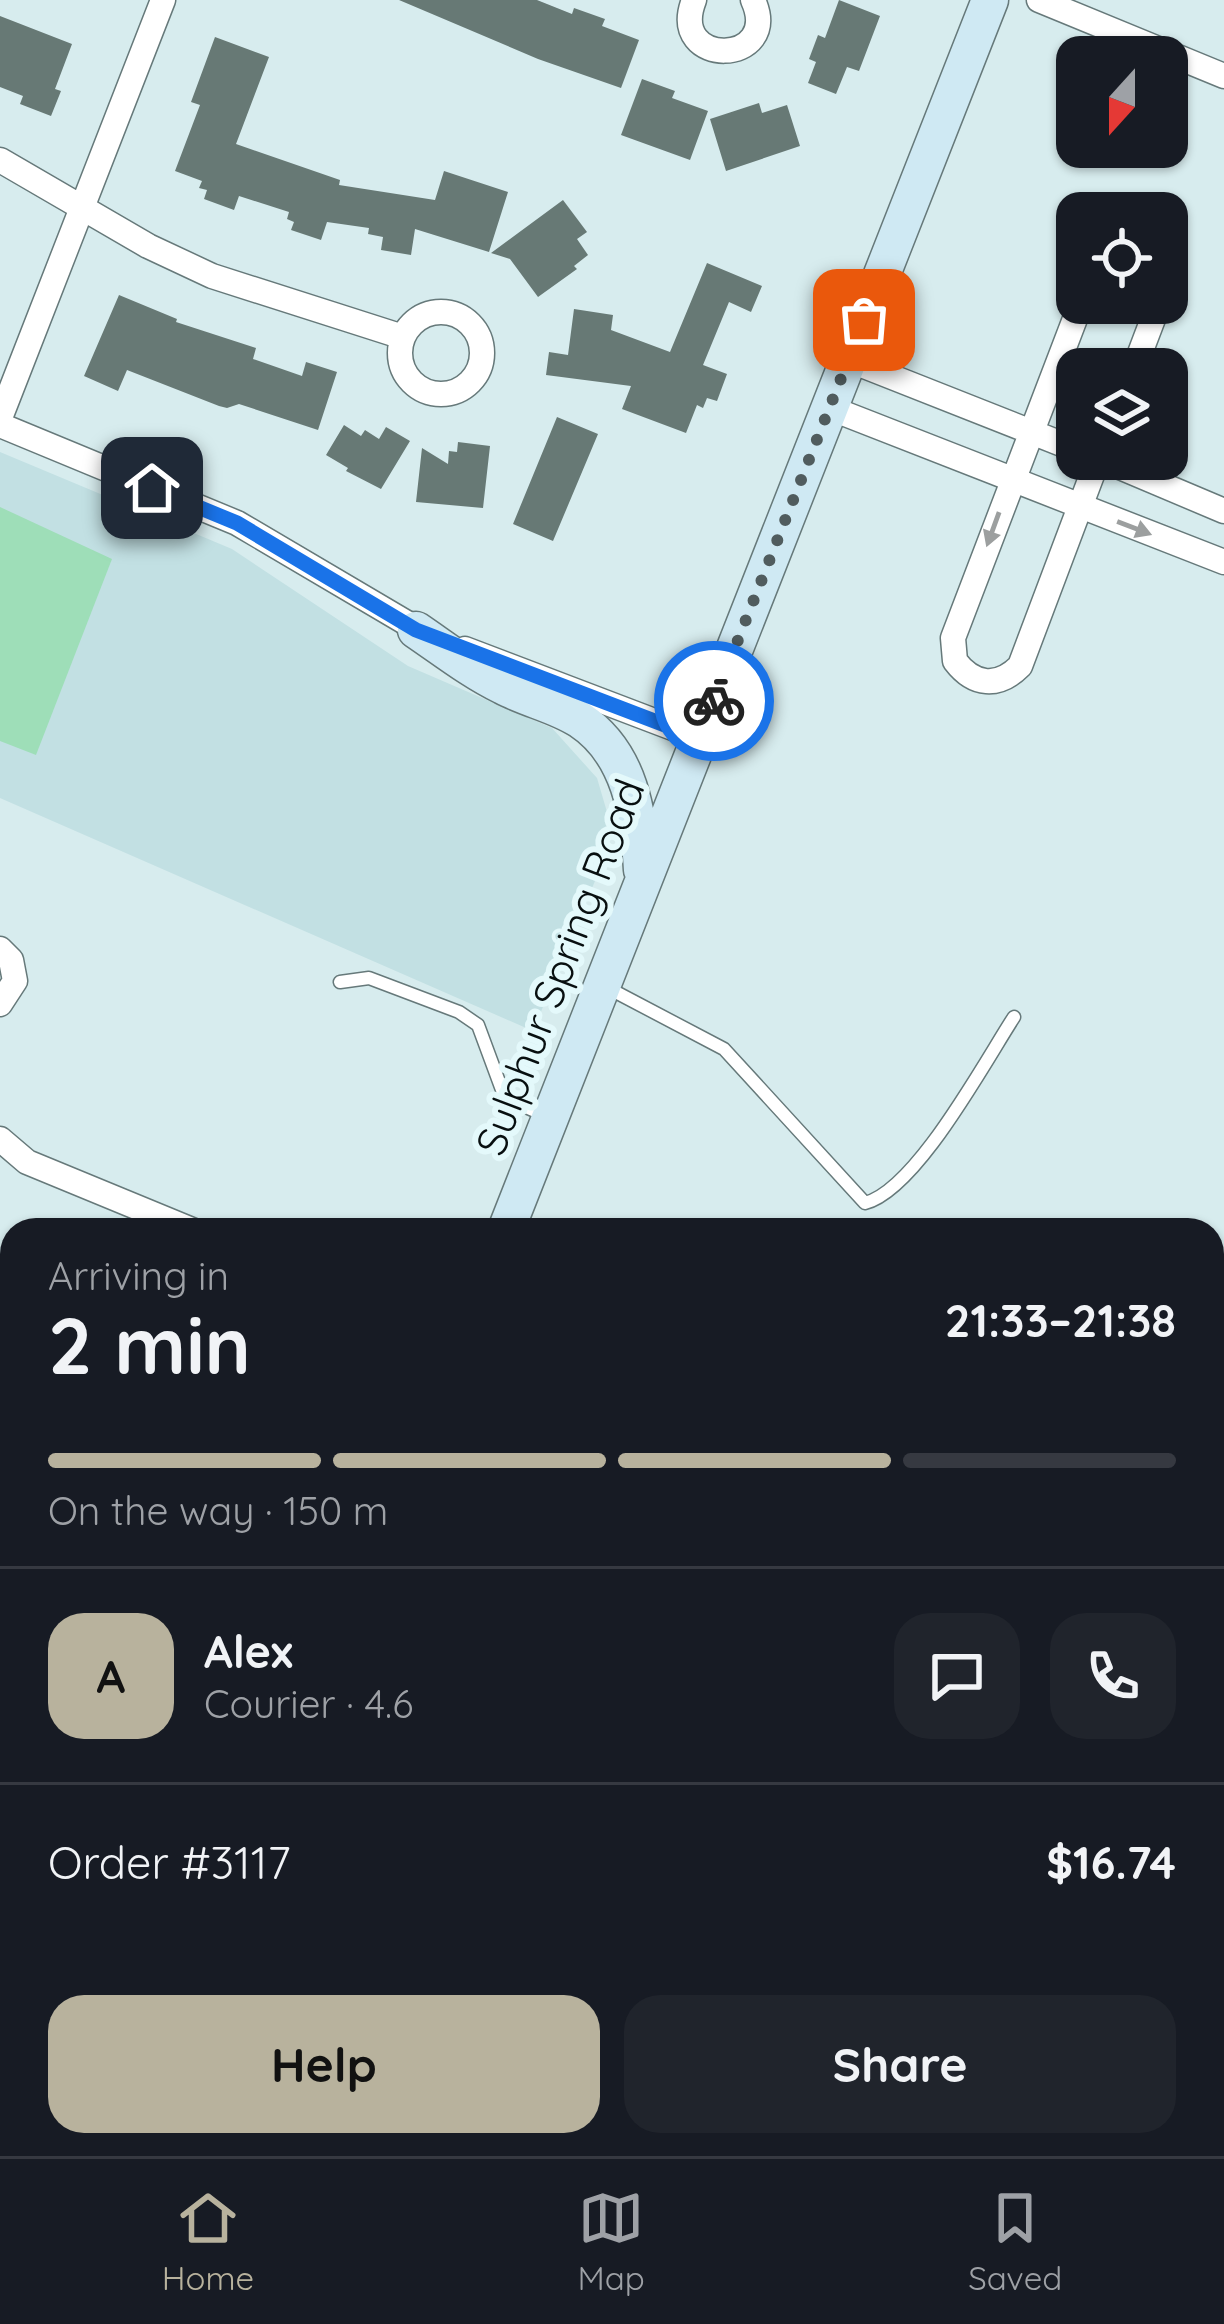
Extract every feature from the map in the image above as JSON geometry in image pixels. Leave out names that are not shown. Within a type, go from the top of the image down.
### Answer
[{"type":"main road","name":"Sulphur Spring Road","points":[[511,1218],[990,0]]},
{"type":"main road","points":[[416,630],[500,685],[578,719],[602,739],[614,753],[640,823],[643,880]]},
{"type":"street","points":[[163,0],[0,422],[237,523],[416,630],[699,738]]},
{"type":"street","points":[[687,2],[698,40],[713,51],[725,52],[747,44],[756,31],[759,20],[753,0]]},
{"type":"street","points":[[1039,0],[1224,76]]},
{"type":"street","points":[[0,160],[148,246],[212,276],[403,337]]},
{"type":"street","points":[[1073,324],[952,638],[956,661],[977,680],[990,683],[1007,678],[1020,666],[1093,480]]},
{"type":"street","points":[[848,360],[1056,442]]},
{"type":"street","points":[[830,408],[1224,562]]},
{"type":"street","points":[[1150,480],[1224,511]]},
{"type":"street","points":[[0,949],[11,960],[15,981],[0,1004]]},
{"type":"street","points":[[0,1139],[27,1162],[163,1218]]},
{"type":"lane","points":[[340,982],[369,978],[459,1012],[478,1025],[505,1098],[550,1118]]},
{"type":"lane","points":[[602,985],[724,1049],[866,1203],[876,1200],[920,1162],[1014,1017]]},
{"type":"shaded area","points":[[0,452],[232,549],[408,666],[552,728],[597,778],[607,812],[609,847],[533,1031],[0,798]]},
{"type":"green space","points":[[0,507],[112,559],[36,755],[0,741]]},
{"type":"building","points":[[399,0],[537,0],[572,14],[574,8],[605,19],[602,26],[639,40],[621,88],[538,59]]},
{"type":"building","points":[[839,0],[880,16],[859,71],[847,67],[836,94],[808,83],[816,62],[809,59],[818,35],[825,38]]},
{"type":"building","points":[[0,16],[72,44],[55,89],[61,91],[51,116],[20,104],[23,96],[0,87]]},
{"type":"building","points":[[215,37],[269,57],[236,144],[340,180],[339,185],[435,200],[444,171],[508,192],[489,252],[415,229],[411,255],[381,250],[383,237],[368,234],[369,228],[327,222],[321,240],[291,230],[294,222],[287,219],[289,212],[239,196],[234,210],[204,199],[207,190],[199,188],[202,181],[175,171],[200,105],[191,102]]},
{"type":"building","points":[[642,79],[675,91],[672,98],[708,111],[690,160],[621,135]]},
{"type":"building","points":[[759,103],[762,113],[787,105],[800,146],[726,171],[710,119]]},
{"type":"building","points":[[563,200],[587,232],[577,239],[588,255],[574,266],[577,269],[538,297],[510,259],[491,253]]},
{"type":"building","points":[[707,263],[762,286],[751,312],[729,302],[703,365],[727,374],[717,401],[707,398],[703,408],[697,405],[686,433],[622,409],[631,386],[546,375],[549,352],[568,355],[574,309],[613,315],[611,330],[670,352]]},
{"type":"building","points":[[119,295],[176,322],[256,348],[253,359],[302,376],[306,362],[337,372],[318,430],[239,404],[219,406],[127,370],[118,391],[84,376]]},
{"type":"building","points":[[557,417],[598,434],[553,541],[513,524]]},
{"type":"building","points":[[344,425],[361,436],[365,430],[379,439],[386,427],[410,441],[381,489],[326,455]]},
{"type":"building","points":[[458,442],[490,446],[483,508],[416,502],[422,448],[448,464],[449,451],[457,452]]},
{"type":"way so far","points":[[714,701],[864,320]]},
{"type":"route","points":[[152,488],[237,523],[416,630],[579,693],[699,738],[714,701]]}]
